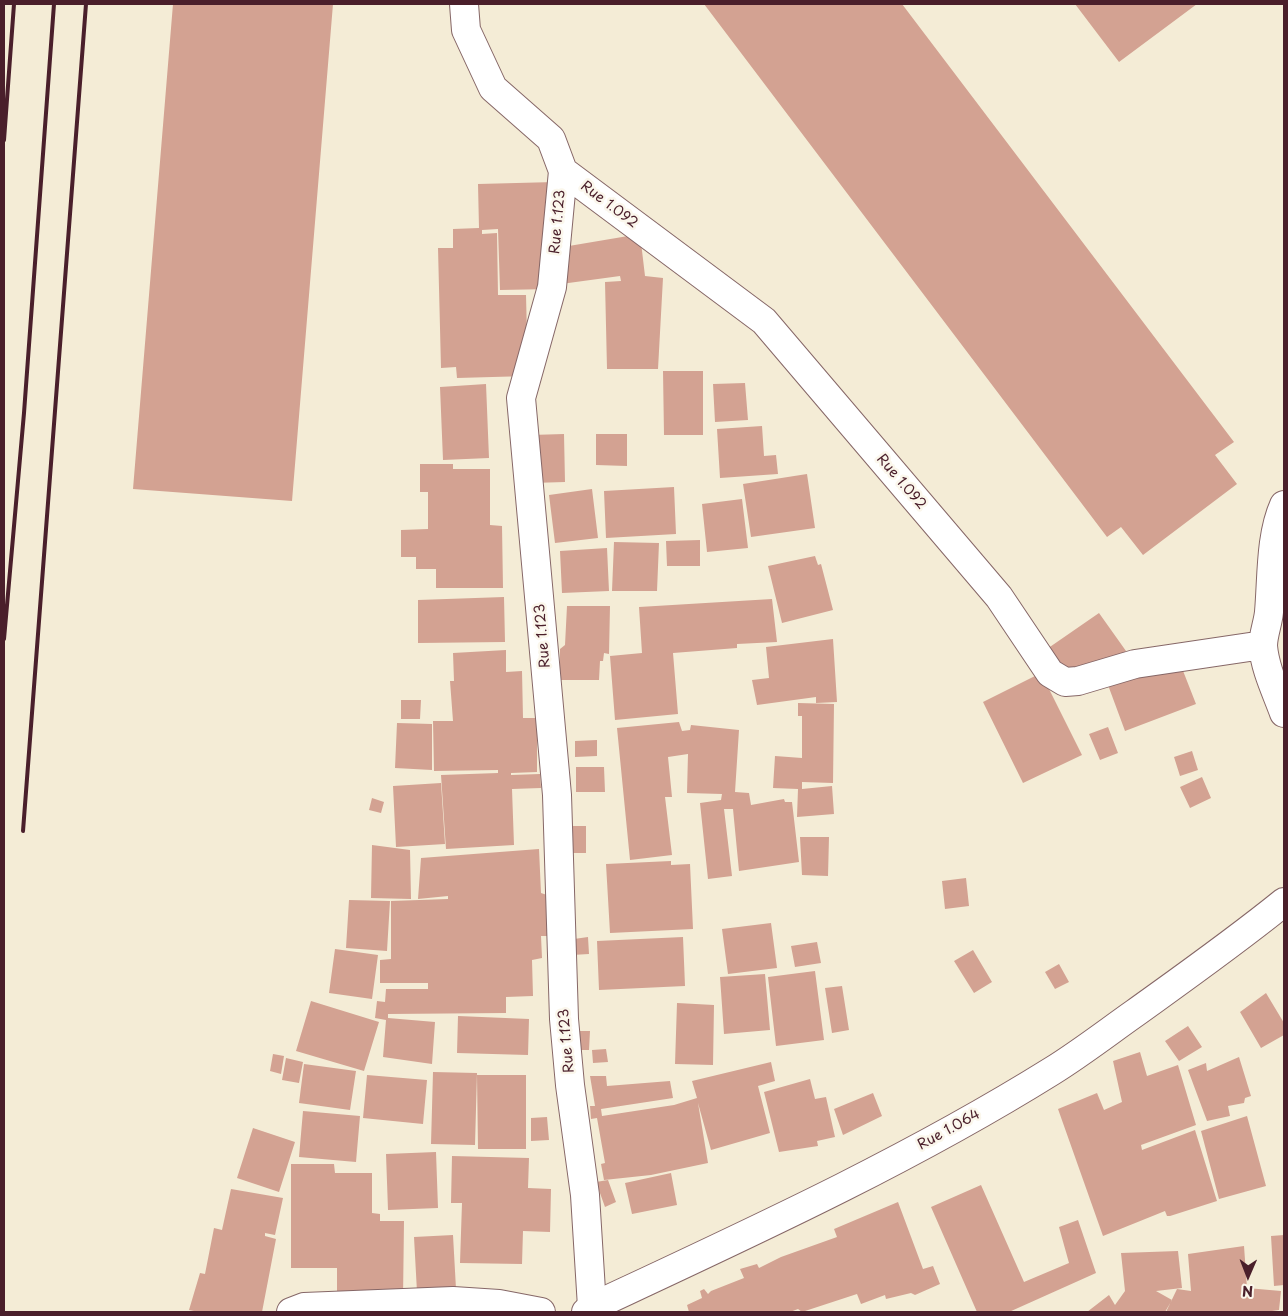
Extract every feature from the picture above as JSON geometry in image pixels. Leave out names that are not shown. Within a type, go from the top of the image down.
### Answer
[{"type":"street","name":"Rue 1.123","points":[[464,4],[466,30],[494,88],[551,139],[563,171],[552,287],[522,398],[556,795],[564,1019],[570,1085],[585,1195],[589,1309]]},
{"type":"street","name":"Rue 1.092","points":[[563,171],[764,321],[999,597],[1050,673],[1065,682],[1078,681],[1135,664],[1263,645]]},
{"type":"street","points":[[1284,505],[1280,515],[1275,542],[1269,614],[1263,645],[1269,672],[1284,712]]},
{"type":"street","name":"Rue 1.064","points":[[589,1309],[876,1170],[1022,1089],[1054,1070],[1241,937],[1284,902]]},
{"type":"street","points":[[290,1312],[304,1307],[453,1301],[499,1304],[542,1312]]},
{"type":"building","points":[[173,4],[333,4],[292,501],[133,489]]},
{"type":"building","points":[[704,4],[902,4],[1234,442],[1215,455],[1237,484],[1143,555],[1121,527],[1107,537]]},
{"type":"building","points":[[1075,4],[1197,4],[1119,62]]},
{"type":"building","points":[[555,182],[551,289],[500,290],[498,229],[482,230],[482,234],[497,233],[498,295],[526,295],[528,376],[457,378],[456,367],[441,368],[438,248],[453,248],[453,229],[479,228],[478,184]]},
{"type":"building","points":[[640,234],[645,276],[663,278],[658,369],[607,369],[605,282],[621,281],[620,276],[561,284],[557,248]]},
{"type":"building","points":[[663,371],[703,371],[703,435],[664,435]]},
{"type":"building","points":[[745,383],[748,420],[715,422],[713,384]]},
{"type":"building","points":[[486,384],[489,458],[443,460],[440,387]]},
{"type":"building","points":[[762,426],[764,456],[776,455],[778,474],[720,478],[717,429]]},
{"type":"building","points":[[564,434],[565,482],[532,483],[531,435]]},
{"type":"building","points":[[596,434],[627,434],[627,466],[596,465]]},
{"type":"building","points":[[420,464],[453,464],[453,469],[490,469],[490,525],[502,526],[503,588],[436,588],[436,569],[416,569],[416,557],[401,557],[401,530],[428,529],[428,492],[420,492]]},
{"type":"building","points":[[807,474],[815,528],[751,537],[743,484]]},
{"type":"building","points":[[674,487],[676,534],[606,538],[604,491]]},
{"type":"building","points":[[592,489],[598,538],[555,543],[549,495]]},
{"type":"building","points":[[742,499],[748,548],[707,552],[702,504]]},
{"type":"building","points":[[700,540],[700,566],[667,566],[666,541]]},
{"type":"building","points":[[614,542],[659,543],[657,591],[612,591]]},
{"type":"building","points":[[607,548],[609,591],[562,593],[560,551]]},
{"type":"building","points":[[815,556],[818,565],[821,564],[833,610],[782,623],[768,566]]},
{"type":"building","points":[[504,597],[505,642],[418,643],[418,600]]},
{"type":"building","points":[[772,599],[777,642],[737,644],[737,648],[673,653],[678,714],[615,720],[610,656],[642,653],[639,607]]},
{"type":"building","points":[[567,606],[610,606],[609,654],[604,653],[603,661],[600,661],[599,680],[560,680],[560,649],[565,645]]},
{"type":"building","points":[[1099,613],[1126,651],[1070,689],[1044,651]]},
{"type":"building","points":[[833,639],[837,702],[816,703],[816,697],[757,705],[752,680],[769,678],[766,647]]},
{"type":"building","points":[[506,650],[506,672],[522,671],[523,718],[537,718],[537,772],[511,773],[511,775],[540,774],[541,788],[512,789],[514,845],[446,849],[441,775],[498,773],[498,770],[434,771],[433,721],[453,721],[450,681],[454,681],[453,653]]},
{"type":"building","points":[[1178,658],[1196,704],[1125,731],[1108,685]]},
{"type":"building","points":[[1041,673],[1082,755],[1023,783],[983,702]]},
{"type":"building","points":[[401,700],[421,700],[420,719],[401,719]]},
{"type":"building","points":[[798,703],[834,704],[833,783],[802,782],[802,789],[832,786],[834,814],[797,817],[798,789],[773,788],[775,756],[802,758],[802,716],[798,716]]},
{"type":"building","points":[[679,722],[682,731],[690,730],[691,725],[739,730],[735,792],[749,793],[751,805],[784,799],[785,802],[792,802],[799,862],[739,871],[733,809],[724,809],[732,876],[708,879],[700,803],[721,800],[722,794],[687,793],[688,754],[668,757],[672,797],[665,797],[672,855],[630,860],[617,728]]},
{"type":"building","points":[[397,723],[432,724],[432,770],[395,768]]},
{"type":"building","points":[[1108,727],[1118,753],[1100,760],[1089,734]]},
{"type":"building","points":[[597,740],[597,756],[575,757],[575,741]]},
{"type":"building","points":[[1192,751],[1198,770],[1180,776],[1174,757]]},
{"type":"building","points":[[576,767],[604,767],[605,792],[576,792]]},
{"type":"building","points":[[1202,777],[1211,798],[1190,808],[1180,787]]},
{"type":"building","points":[[441,783],[445,844],[396,847],[393,786]]},
{"type":"building","points":[[372,798],[384,802],[381,813],[369,810]]},
{"type":"building","points":[[566,826],[586,826],[586,853],[566,853]]},
{"type":"building","points":[[800,837],[829,837],[828,876],[802,875]]},
{"type":"building","points":[[372,845],[410,850],[411,899],[371,898]]},
{"type":"building","points":[[539,849],[541,893],[550,896],[551,936],[541,936],[542,958],[532,960],[533,996],[506,997],[506,1013],[388,1014],[388,1018],[435,1022],[432,1064],[383,1057],[386,1020],[375,1018],[377,1001],[385,1002],[386,989],[428,989],[428,983],[380,983],[380,960],[391,959],[391,901],[448,899],[448,896],[418,899],[421,858]]},
{"type":"building","points":[[671,861],[671,865],[690,864],[693,929],[610,933],[606,864]]},
{"type":"building","points":[[966,878],[969,906],[945,909],[942,881]]},
{"type":"building","points":[[349,900],[390,901],[387,951],[346,948]]},
{"type":"building","points":[[771,923],[777,968],[728,974],[722,929]]},
{"type":"building","points":[[588,937],[589,954],[572,955],[574,939]]},
{"type":"building","points":[[683,937],[685,986],[599,990],[597,941]]},
{"type":"building","points":[[817,942],[821,963],[795,967],[791,946]]},
{"type":"building","points":[[335,949],[378,955],[372,999],[329,993]]},
{"type":"building","points":[[973,950],[992,982],[974,993],[954,961]]},
{"type":"building","points":[[1059,964],[1069,982],[1055,989],[1045,972]]},
{"type":"building","points":[[815,971],[824,1040],[776,1046],[768,977]]},
{"type":"building","points":[[765,974],[770,1030],[724,1034],[720,977]]},
{"type":"building","points":[[842,986],[849,1030],[832,1033],[825,988]]},
{"type":"building","points":[[1266,993],[1284,1023],[1284,1035],[1261,1048],[1240,1012]]},
{"type":"building","points":[[311,1001],[379,1022],[364,1071],[296,1051]]},
{"type":"building","points":[[677,1003],[714,1005],[713,1065],[675,1064]]},
{"type":"building","points":[[458,1016],[529,1019],[528,1055],[457,1053]]},
{"type":"building","points":[[1188,1026],[1202,1047],[1179,1061],[1165,1041]]},
{"type":"building","points":[[571,1031],[590,1031],[589,1050],[571,1050]]},
{"type":"building","points":[[606,1049],[608,1062],[593,1063],[592,1050]]},
{"type":"building","points":[[1140,1052],[1147,1076],[1178,1065],[1196,1125],[1141,1145],[1142,1150],[1195,1130],[1217,1201],[1170,1216],[1167,1216],[1165,1211],[1103,1236],[1058,1109],[1097,1093],[1104,1110],[1122,1102],[1113,1061]]},
{"type":"building","points":[[273,1054],[284,1056],[281,1074],[270,1071]]},
{"type":"building","points":[[1239,1057],[1251,1096],[1245,1098],[1244,1103],[1228,1106],[1230,1116],[1207,1121],[1188,1070],[1206,1063],[1207,1071]]},
{"type":"building","points":[[286,1058],[303,1062],[299,1083],[282,1080]]},
{"type":"building","points":[[771,1062],[775,1081],[758,1086],[770,1133],[711,1150],[698,1103],[708,1163],[651,1175],[604,1180],[601,1164],[605,1163],[597,1118],[591,1119],[590,1106],[595,1106],[590,1076],[606,1076],[607,1086],[670,1081],[673,1098],[601,1109],[602,1116],[674,1105],[697,1098],[692,1081]]},
{"type":"building","points":[[304,1064],[356,1071],[350,1110],[299,1103]]},
{"type":"building","points":[[433,1072],[477,1073],[475,1145],[431,1144]]},
{"type":"building","points":[[367,1075],[427,1080],[423,1124],[363,1118]]},
{"type":"building","points":[[477,1075],[526,1075],[526,1149],[478,1149]]},
{"type":"building","points":[[810,1079],[815,1099],[826,1097],[835,1137],[817,1141],[818,1146],[779,1152],[764,1092]]},
{"type":"building","points":[[873,1093],[882,1116],[843,1135],[834,1109]]},
{"type":"building","points":[[303,1111],[360,1116],[356,1162],[299,1157]]},
{"type":"building","points":[[1247,1116],[1266,1186],[1219,1199],[1201,1131]]},
{"type":"building","points":[[547,1117],[549,1140],[531,1141],[531,1118]]},
{"type":"building","points":[[253,1128],[295,1142],[279,1192],[237,1178]]},
{"type":"building","points":[[436,1152],[438,1208],[388,1210],[386,1154]]},
{"type":"building","points":[[452,1156],[529,1158],[528,1188],[551,1189],[550,1232],[523,1231],[522,1264],[460,1263],[462,1203],[451,1203]]},
{"type":"building","points":[[291,1164],[334,1164],[335,1173],[372,1173],[372,1213],[380,1214],[380,1221],[404,1221],[403,1299],[337,1298],[337,1268],[291,1268]]},
{"type":"building","points":[[671,1173],[677,1205],[632,1214],[625,1183]]},
{"type":"building","points":[[608,1180],[616,1202],[605,1207],[596,1182]]},
{"type":"building","points":[[981,1185],[1024,1282],[1069,1263],[1059,1227],[1078,1220],[1096,1273],[1009,1312],[977,1312],[931,1207]]},
{"type":"building","points":[[231,1189],[283,1198],[275,1235],[265,1233],[265,1236],[276,1239],[262,1312],[199,1312],[189,1310],[200,1273],[205,1274],[214,1228],[222,1230]]},
{"type":"building","points":[[898,1202],[923,1269],[933,1266],[940,1284],[915,1295],[911,1293],[886,1299],[885,1295],[861,1304],[857,1294],[802,1312],[798,1309],[790,1312],[689,1312],[687,1305],[702,1298],[700,1291],[704,1289],[708,1294],[711,1291],[744,1278],[740,1269],[757,1264],[759,1268],[781,1257],[837,1237],[834,1229]]},
{"type":"building","points":[[453,1235],[456,1289],[417,1292],[414,1237]]},
{"type":"building","points":[[1284,1235],[1284,1285],[1274,1286],[1271,1236]]},
{"type":"building","points":[[1244,1246],[1247,1288],[1281,1291],[1279,1310],[1265,1312],[1166,1312],[1177,1289],[1191,1291],[1188,1254]]},
{"type":"building","points":[[1178,1251],[1182,1288],[1156,1291],[1172,1300],[1165,1312],[1087,1312],[1109,1295],[1115,1305],[1125,1291],[1121,1253]]},
{"type":"railway","points":[[4,140],[14,4]]},
{"type":"railway","points":[[4,639],[24,413],[54,4]]},
{"type":"railway","points":[[23,831],[86,4]]}]
